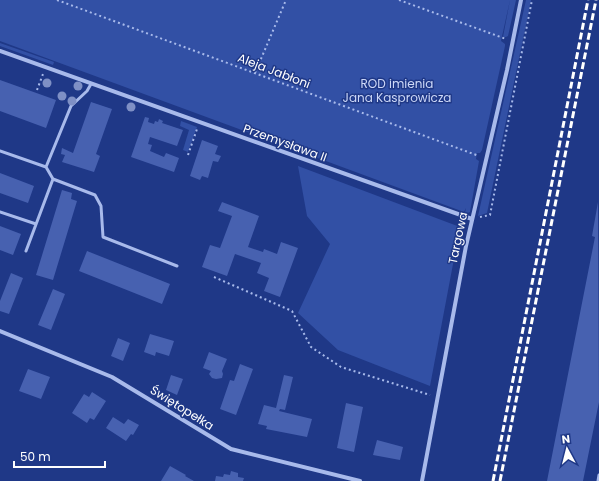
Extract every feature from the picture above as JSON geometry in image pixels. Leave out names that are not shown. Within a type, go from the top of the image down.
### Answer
[{"type":"street","name":"Targowa","points":[[422,481],[472,220],[485,159],[507,70],[521,0]]},
{"type":"street","name":"Przemysława II","points":[[0,51],[472,220]]},
{"type":"street","name":"Świętopełka","points":[[0,331],[112,377],[230,449],[360,481]]},
{"type":"lane","points":[[46,167],[71,106],[87,91],[91,84]]},
{"type":"lane","points":[[0,151],[46,167],[52,179],[95,195],[101,206],[103,237],[177,266]]},
{"type":"lane","points":[[26,251],[52,179]]},
{"type":"lane","points":[[0,212],[36,224]]},
{"type":"lane","points":[[598,481],[599,475]]},
{"type":"path","name":"Aleja Jabłoni","points":[[57,0],[485,159]]},
{"type":"path","points":[[255,73],[286,0]]},
{"type":"path","points":[[399,0],[501,39],[513,41]]},
{"type":"path","points":[[490,214],[532,0]]},
{"type":"path","points":[[37,90],[45,68]]},
{"type":"path","points":[[188,155],[195,134],[201,123]]},
{"type":"path","points":[[214,277],[292,311],[311,347],[341,367],[437,397]]},
{"type":"green space","name":"ROD imienia Jana Kasprowicza","points":[[0,0],[510,0],[501,41],[505,44],[505,46],[482,150],[480,153],[477,153],[476,159],[479,161],[470,212],[465,213],[466,208],[464,212],[0,41]]},
{"type":"green space","points":[[510,0],[516,0],[508,36],[503,37]]},
{"type":"green space","points":[[526,0],[531,0],[487,213],[478,216]]},
{"type":"green space","points":[[0,43],[54,62],[53,65],[0,46]]},
{"type":"green space","points":[[181,121],[197,127],[188,152],[183,150],[189,130],[180,126]]},
{"type":"green space","points":[[298,166],[460,227],[430,386],[338,350],[298,313],[330,244],[307,216]]},
{"type":"building","points":[[0,80],[56,100],[46,128],[0,111]]},
{"type":"building","points":[[91,102],[112,109],[96,154],[100,156],[94,172],[62,162],[65,155],[61,154],[62,148],[73,153]]},
{"type":"building","points":[[145,117],[149,118],[148,122],[154,124],[155,121],[158,122],[159,119],[163,121],[162,123],[183,130],[177,146],[150,137],[148,144],[152,145],[150,151],[164,157],[166,153],[179,158],[174,172],[131,157]]},
{"type":"building","points":[[202,140],[218,146],[215,154],[221,156],[218,162],[213,161],[208,178],[202,176],[200,180],[190,176]]},
{"type":"building","points":[[0,173],[34,186],[28,203],[0,193]]},
{"type":"building","points":[[62,190],[72,193],[71,199],[77,201],[53,280],[36,275]]},
{"type":"building","points":[[222,202],[259,216],[248,247],[263,252],[264,249],[277,254],[281,242],[298,248],[280,297],[264,291],[269,278],[257,273],[261,263],[235,254],[227,276],[202,267],[210,245],[220,248],[232,216],[218,211]]},
{"type":"building","points":[[598,202],[599,402],[583,481],[547,481],[595,237],[592,236]]},
{"type":"building","points":[[0,226],[21,234],[13,255],[0,250]]},
{"type":"building","points":[[87,251],[170,284],[162,304],[79,271]]},
{"type":"building","points":[[11,273],[23,278],[9,314],[0,311],[0,301]]},
{"type":"building","points":[[53,289],[65,294],[51,330],[38,325]]},
{"type":"building","points":[[150,334],[174,341],[169,356],[156,352],[155,356],[144,352]]},
{"type":"building","points":[[118,338],[130,343],[123,361],[111,356]]},
{"type":"building","points":[[209,352],[227,359],[222,371],[222,378],[212,378],[209,374],[211,371],[203,368]]},
{"type":"building","points":[[240,364],[253,369],[236,415],[220,409],[230,380],[234,381]]},
{"type":"building","points":[[28,369],[50,377],[41,399],[19,391]]},
{"type":"building","points":[[171,375],[183,379],[177,395],[166,390]]},
{"type":"building","points":[[284,375],[293,377],[285,410],[280,409],[279,411],[312,419],[307,437],[266,429],[267,426],[258,424],[264,405],[276,408]]},
{"type":"building","points":[[92,392],[106,401],[94,420],[90,418],[87,423],[72,413],[84,394],[89,397]]},
{"type":"building","points":[[346,403],[363,407],[354,452],[337,448]]},
{"type":"building","points":[[113,417],[124,424],[128,419],[139,425],[133,435],[131,434],[126,441],[106,428]]},
{"type":"building","points":[[377,440],[403,447],[400,460],[373,455]]},
{"type":"building","points":[[170,466],[186,475],[185,476],[194,481],[161,481]]},
{"type":"building","points":[[231,471],[238,473],[238,477],[244,478],[243,481],[215,481],[216,476],[223,477],[224,474],[230,475]]},
{"type":"railway","points":[[493,481],[588,0]]},
{"type":"railway","points":[[500,481],[596,0]]}]
